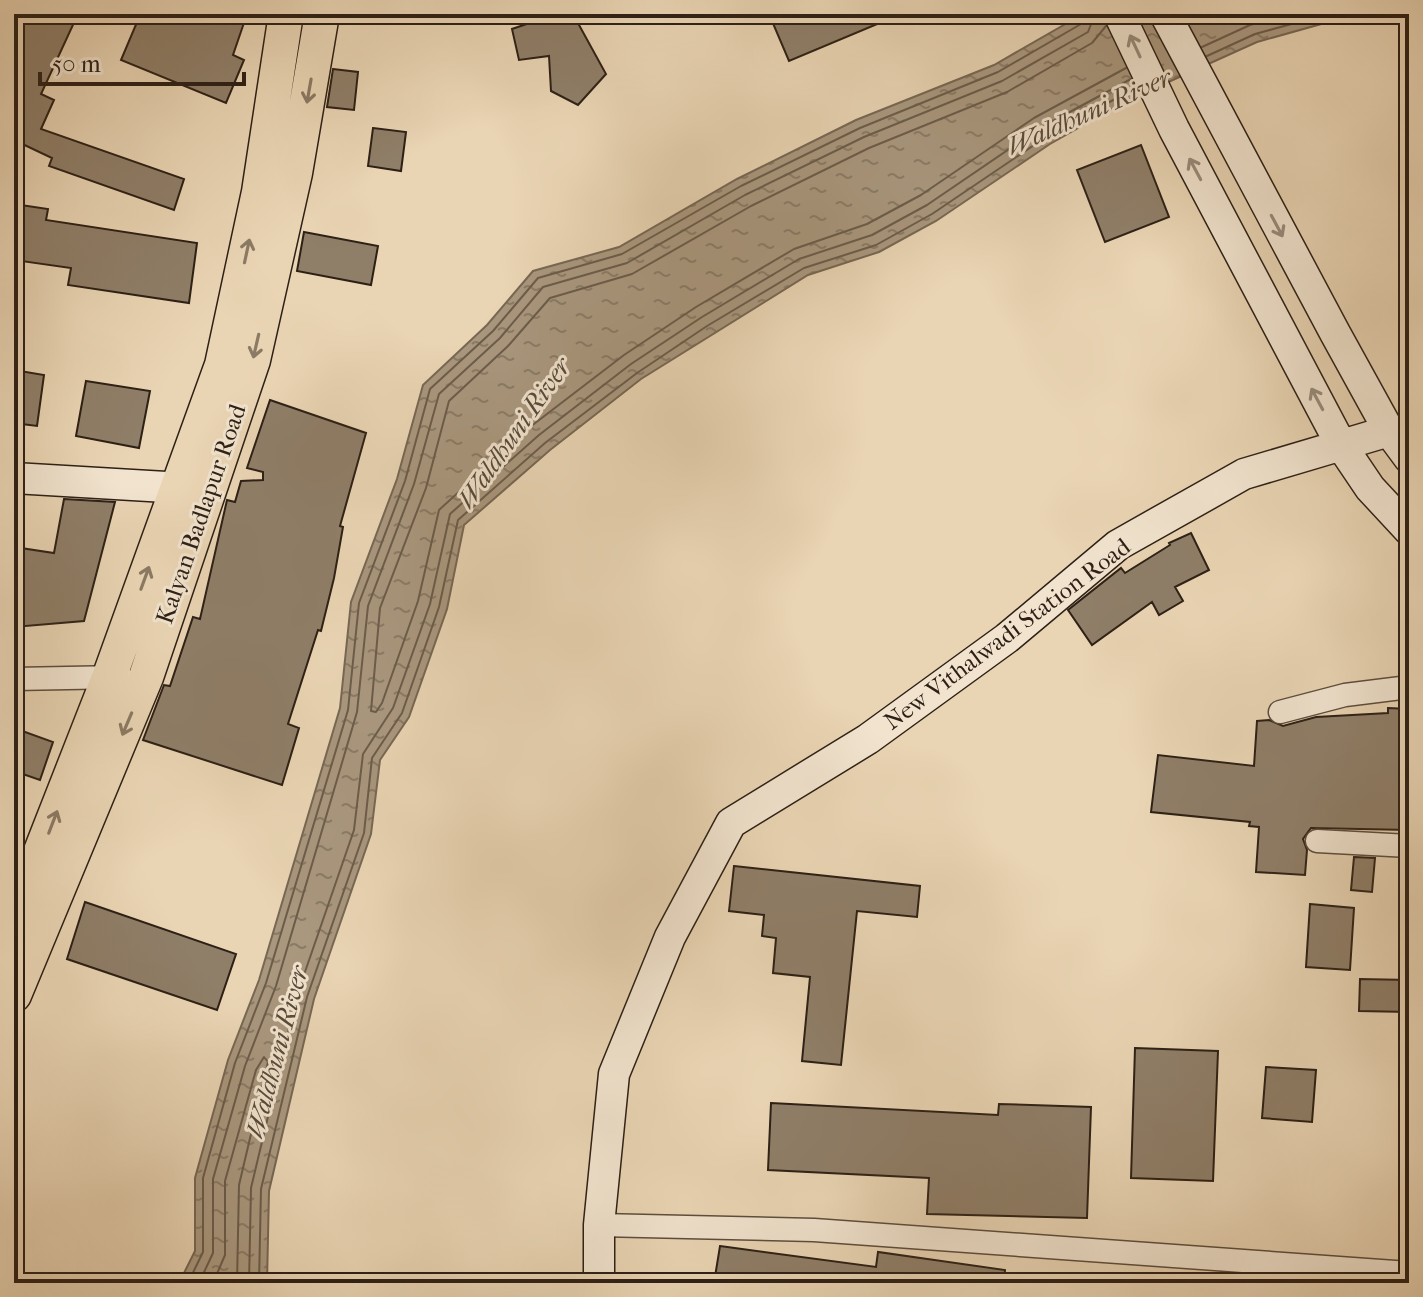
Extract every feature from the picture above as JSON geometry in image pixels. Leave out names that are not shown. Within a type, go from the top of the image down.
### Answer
[{"type":"main road","name":"Kalyan Badlapur Road","points":[[14,995],[146,677],[194,488],[259,192],[286,14]]},
{"type":"main road","name":"Kalyan Badlapur Road","points":[[14,920],[109,678],[253,360],[295,173],[322,14]]},
{"type":"street","points":[[1119,14],[1174,129],[1341,445],[1370,488],[1409,530]]},
{"type":"street","points":[[1165,14],[1389,431],[1409,458]]},
{"type":"street","name":"New Vithalwadi Station Road","points":[[599,1283],[599,1225],[614,1074],[670,937],[731,823],[868,739],[1007,638],[1118,545],[1244,474],[1389,431]]},
{"type":"street","points":[[14,478],[194,488]]},
{"type":"street","points":[[14,679],[146,677]]},
{"type":"street","points":[[1280,712],[1345,695],[1409,687]]},
{"type":"street","points":[[1317,841],[1409,846]]},
{"type":"street","points":[[599,1225],[814,1230],[1409,1273]]},
{"type":"water","name":"Waldhuni River","points":[[1083,14],[1357,14],[1257,42],[1124,102],[1050,144],[936,221],[879,252],[808,275],[641,379],[550,450],[464,525],[447,609],[409,717],[380,760],[371,834],[314,999],[269,1191],[267,1283],[179,1283],[195,1251],[195,1178],[228,1060],[259,980],[340,708],[351,602],[397,479],[423,385],[487,325],[533,271],[619,247],[737,179],[856,120],[994,65]]},
{"type":"building","points":[[14,14],[78,14],[41,94],[54,100],[41,129],[184,179],[174,210],[49,166],[52,158],[14,140]]},
{"type":"building","points":[[247,14],[233,55],[244,60],[226,103],[121,60],[140,15]]},
{"type":"building","points":[[556,14],[573,14],[606,74],[578,105],[551,91],[549,56],[519,60],[512,29]]},
{"type":"building","points":[[769,14],[901,14],[789,61]]},
{"type":"building","points":[[333,69],[358,72],[354,110],[327,107]]},
{"type":"building","points":[[373,128],[406,132],[401,171],[368,166]]},
{"type":"building","points":[[1141,145],[1169,217],[1105,242],[1077,170]]},
{"type":"building","points":[[14,204],[48,209],[46,220],[197,243],[189,303],[68,285],[71,268],[14,260]]},
{"type":"building","points":[[304,232],[378,246],[371,285],[297,271]]},
{"type":"building","points":[[14,370],[44,375],[37,426],[14,423]]},
{"type":"building","points":[[86,381],[150,391],[139,448],[76,436]]},
{"type":"building","points":[[270,400],[366,433],[340,526],[343,527],[334,578],[321,631],[318,630],[288,724],[299,728],[282,785],[143,740],[164,685],[170,686],[193,617],[200,619],[227,500],[235,502],[241,481],[263,480],[263,472],[247,468]]},
{"type":"building","points":[[64,499],[115,502],[84,621],[14,627],[14,547],[54,553]]},
{"type":"building","points":[[1191,533],[1209,570],[1175,587],[1183,601],[1159,615],[1152,602],[1092,645],[1068,610],[1121,568],[1125,573],[1169,543]]},
{"type":"building","points":[[1388,708],[1409,709],[1409,830],[1311,828],[1303,839],[1307,850],[1305,875],[1256,872],[1259,827],[1249,826],[1250,822],[1151,812],[1158,755],[1254,766],[1257,721],[1269,720],[1283,726],[1316,717],[1388,713]]},
{"type":"building","points":[[14,728],[53,742],[40,780],[14,771]]},
{"type":"building","points":[[1354,857],[1375,858],[1372,892],[1351,890]]},
{"type":"building","points":[[734,866],[920,886],[917,917],[857,911],[841,1065],[802,1061],[810,977],[773,973],[776,938],[762,936],[764,915],[729,911]]},
{"type":"building","points":[[85,902],[236,954],[217,1010],[67,959]]},
{"type":"building","points":[[1310,904],[1354,908],[1350,970],[1306,967]]},
{"type":"building","points":[[1360,979],[1409,980],[1409,1012],[1359,1011]]},
{"type":"building","points":[[1135,1048],[1218,1051],[1213,1181],[1131,1178]]},
{"type":"building","points":[[1266,1067],[1316,1070],[1312,1122],[1262,1118]]},
{"type":"building","points":[[771,1103],[998,1115],[999,1104],[1091,1107],[1087,1218],[927,1214],[929,1178],[768,1170]]},
{"type":"building","points":[[720,1246],[876,1267],[878,1252],[1005,1270],[1004,1283],[714,1283]]}]
